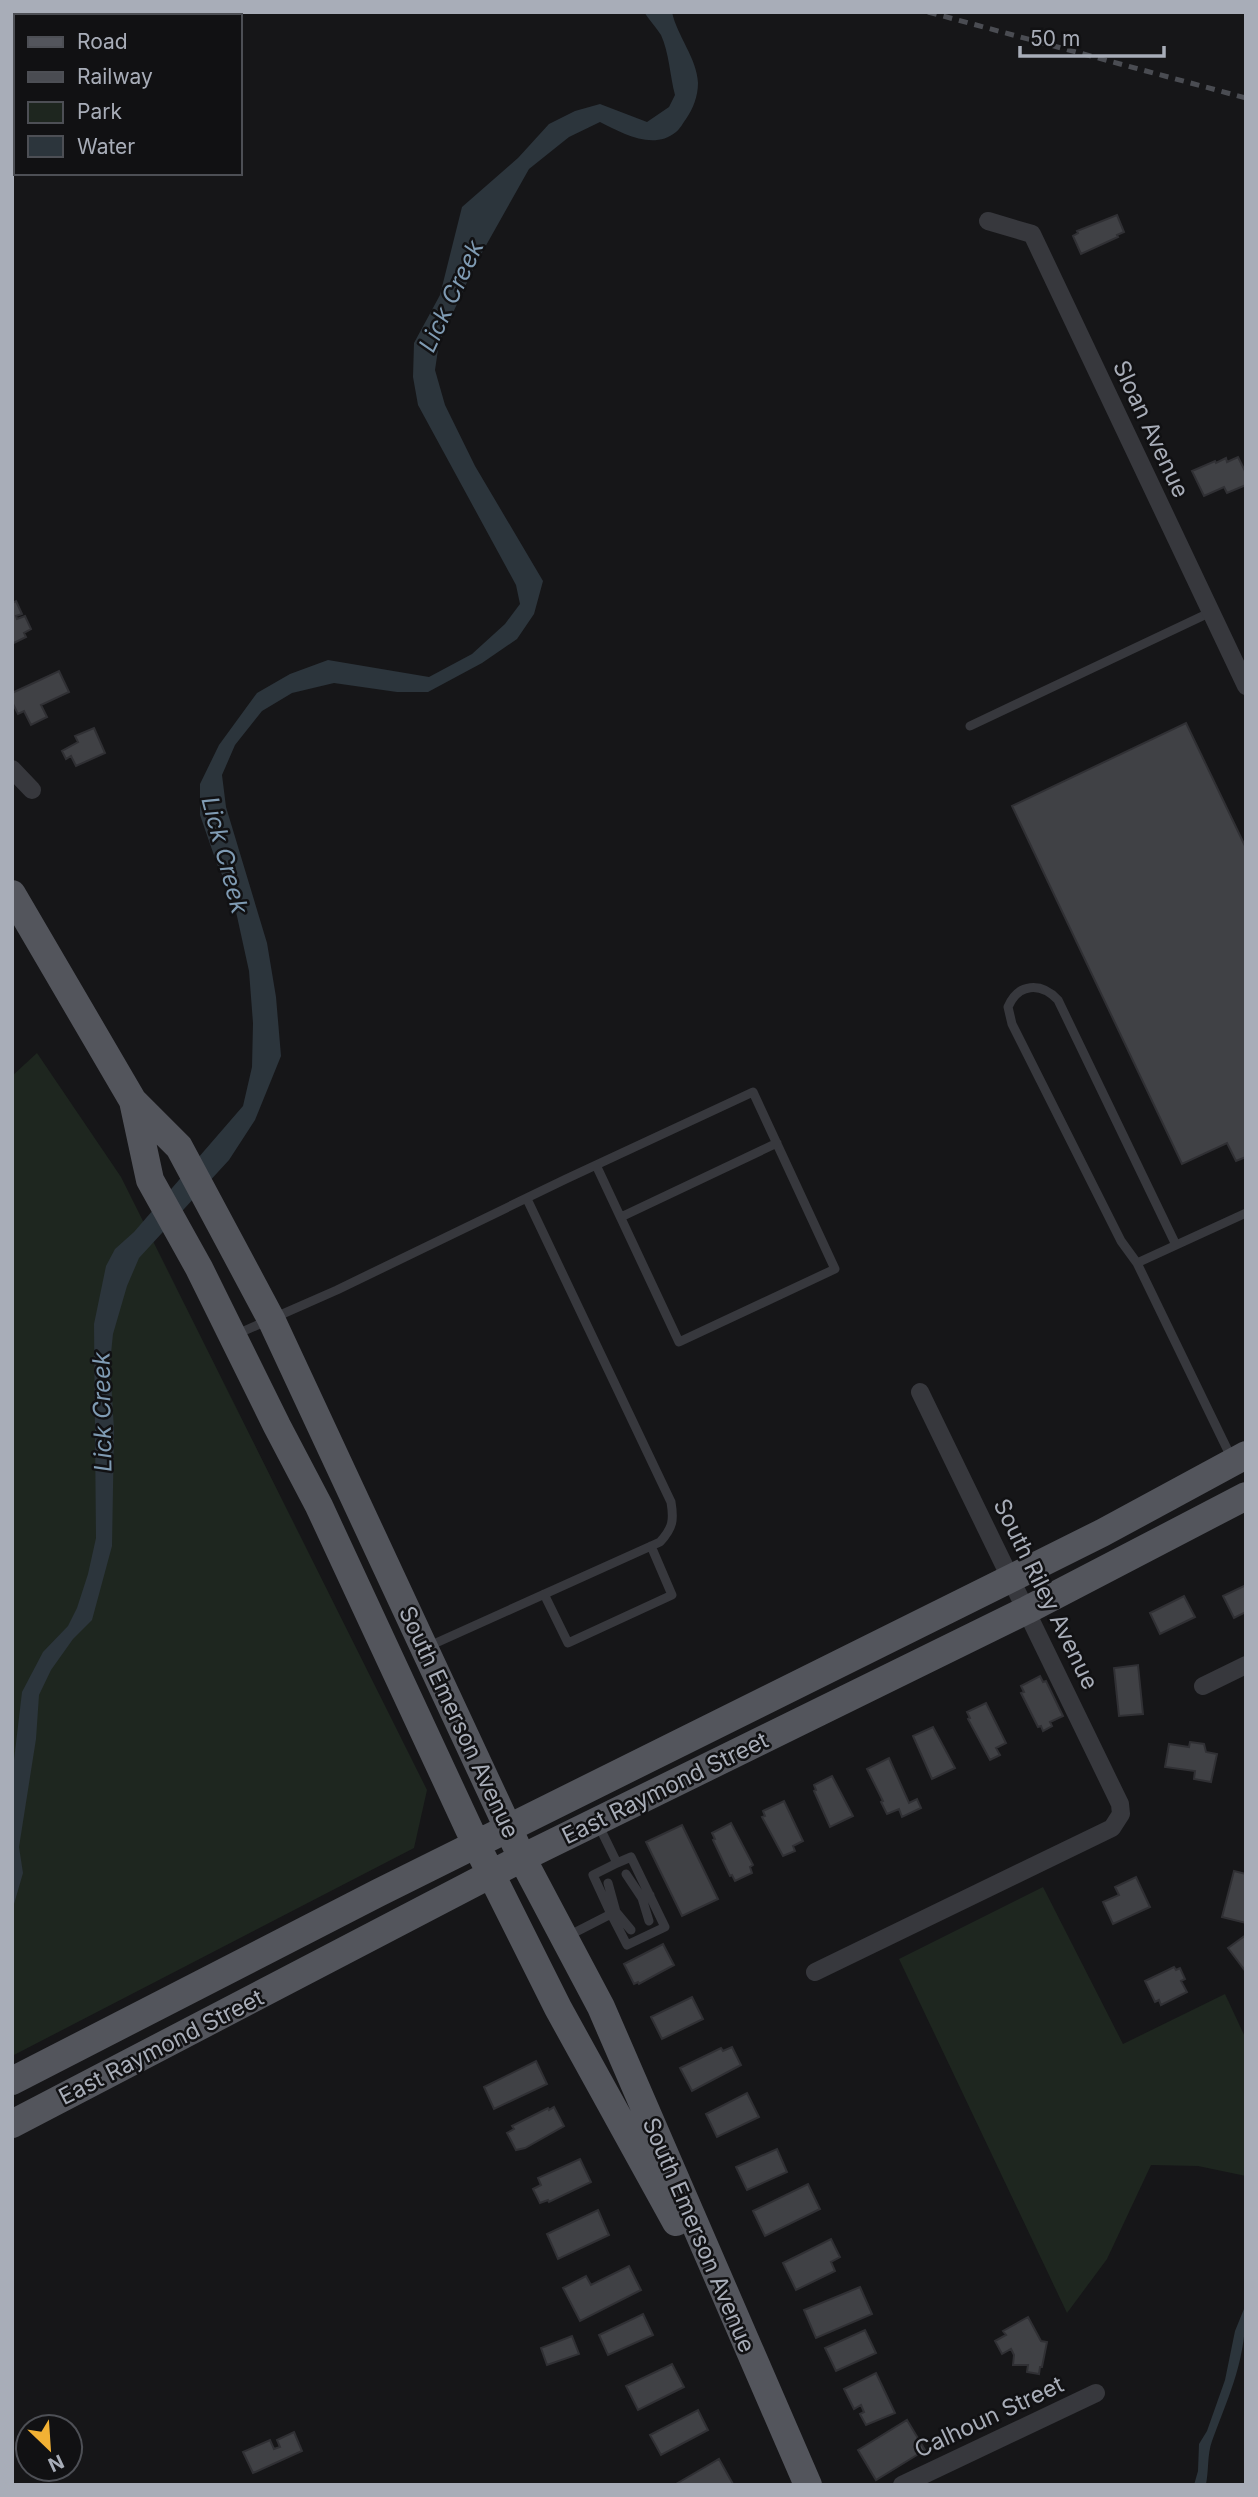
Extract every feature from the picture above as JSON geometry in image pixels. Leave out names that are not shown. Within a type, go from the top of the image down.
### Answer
[{"type":"main road","name":"South Emerson Avenue","points":[[12,894],[133,1101],[180,1147],[271,1318],[522,1858],[601,2007],[808,2485]]},
{"type":"main road","name":"South Emerson Avenue","points":[[133,1101],[150,1180],[187,1246],[319,1506],[476,1844],[558,2008],[754,2363]]},
{"type":"main road","name":"East Raymond Street","points":[[12,2081],[476,1844],[1125,1521],[1239,1459]]},
{"type":"main road","name":"East Raymond Street","points":[[12,2124],[522,1858],[1027,1610],[1246,1496]]},
{"type":"street","name":"Sloan Avenue","points":[[988,221],[1032,234],[1246,687]]},
{"type":"street","points":[[12,769],[33,790]]},
{"type":"street","name":"South Riley Avenue","points":[[814,1972],[1112,1828],[1119,1818],[1120,1804],[920,1392]]},
{"type":"street","points":[[1203,1686],[1246,1665]]},
{"type":"street","name":"Calhoun Street","points":[[902,2485],[1096,2393]]},
{"type":"lane","points":[[970,726],[1211,612]]},
{"type":"lane","points":[[1176,1245],[1058,1000],[1043,989],[1025,988],[1012,997],[1008,1007],[1012,1024],[1121,1241],[1137,1263],[1239,1459]]},
{"type":"lane","points":[[233,1337],[337,1290],[596,1165],[754,1092],[835,1269],[679,1342],[596,1165]]},
{"type":"lane","points":[[621,1217],[777,1143]]},
{"type":"lane","points":[[425,1648],[660,1542],[670,1532],[673,1519],[671,1502],[527,1199]]},
{"type":"lane","points":[[1137,1263],[1246,1213]]},
{"type":"lane","points":[[544,1594],[568,1643],[672,1595],[651,1546]]},
{"type":"lane","points":[[597,1821],[617,1863]]},
{"type":"lane","points":[[631,1930],[617,1914],[593,1875],[631,1857],[649,1921]]},
{"type":"lane","points":[[608,1883],[627,1945],[665,1927],[626,1874]]},
{"type":"lane","points":[[634,1891],[645,1900]]},
{"type":"lane","points":[[615,1899],[617,1914]]},
{"type":"lane","points":[[565,1938],[617,1914]]},
{"type":"green space","points":[[37,1053],[121,1177],[427,1790],[414,1848],[12,2056],[12,1076]]},
{"type":"green space","points":[[1043,1887],[1123,2044],[1225,1994],[1246,2039],[1246,2176],[1198,2166],[1151,2165],[1107,2259],[1067,2313],[899,1959]]},
{"type":"water","name":"Lick Creek","points":[[644,12],[672,12],[697,74],[697,93],[689,115],[676,132],[658,140],[638,138],[600,122],[569,137],[529,169],[475,265],[439,343],[435,370],[445,405],[475,466],[543,581],[534,614],[517,639],[482,663],[428,692],[397,692],[334,683],[292,693],[262,711],[235,745],[222,775],[226,807],[267,943],[276,997],[281,1056],[255,1120],[229,1160],[139,1258],[127,1286],[113,1334],[110,1363],[114,1430],[112,1546],[92,1620],[73,1639],[51,1670],[39,1695],[36,1739],[19,1847],[23,1873],[12,1911],[12,1777],[22,1692],[43,1652],[68,1626],[77,1608],[96,1538],[94,1324],[106,1266],[115,1249],[134,1232],[243,1106],[252,1067],[253,1023],[249,971],[233,898],[217,864],[200,815],[200,784],[219,745],[257,693],[290,674],[328,660],[429,677],[472,654],[505,624],[520,604],[516,585],[418,405],[413,377],[414,343],[440,295],[462,207],[518,158],[549,124],[575,111],[600,104],[647,122],[669,107],[675,95],[666,49],[661,35]]},
{"type":"water","points":[[1246,2304],[1240,2359],[1210,2446],[1206,2484],[1194,2485],[1198,2471],[1199,2444],[1207,2431],[1225,2380],[1235,2331]]},
{"type":"building","points":[[1117,215],[1124,232],[1081,254],[1073,236],[1077,231]]},
{"type":"building","points":[[1238,457],[1246,473],[1246,485],[1227,493],[1224,487],[1204,496],[1192,471],[1215,461],[1216,463],[1226,458],[1227,462]]},
{"type":"building","points":[[16,601],[22,614],[16,616],[17,619],[25,616],[31,629],[24,633],[26,637],[12,644],[12,603]]},
{"type":"building","points":[[59,671],[69,692],[41,705],[47,717],[31,725],[24,711],[18,714],[12,702],[12,693]]},
{"type":"building","points":[[1186,723],[1246,848],[1246,1157],[1236,1161],[1227,1143],[1182,1164],[1012,806]]},
{"type":"building","points":[[94,728],[105,753],[76,766],[71,756],[66,759],[62,751],[78,742],[75,736]]},
{"type":"building","points":[[1246,1585],[1246,1612],[1234,1618],[1223,1596]]},
{"type":"building","points":[[1184,1596],[1195,1617],[1160,1634],[1150,1613]]},
{"type":"building","points":[[1138,1665],[1143,1714],[1119,1716],[1114,1668]]},
{"type":"building","points":[[1040,1676],[1043,1682],[1046,1681],[1063,1716],[1050,1722],[1052,1726],[1043,1731],[1041,1726],[1038,1727],[1021,1693],[1024,1692],[1021,1686]]},
{"type":"building","points":[[986,1703],[1006,1743],[996,1748],[1000,1755],[990,1760],[968,1719],[970,1718],[967,1712]]},
{"type":"building","points":[[933,1727],[955,1768],[932,1779],[913,1736]]},
{"type":"building","points":[[1190,1742],[1204,1744],[1206,1752],[1217,1754],[1211,1782],[1194,1779],[1195,1771],[1165,1767],[1169,1744],[1189,1747]]},
{"type":"building","points":[[889,1758],[909,1803],[917,1799],[921,1808],[902,1817],[899,1809],[887,1814],[867,1769]]},
{"type":"building","points":[[832,1776],[853,1816],[830,1827],[814,1791],[814,1785]]},
{"type":"building","points":[[784,1801],[803,1841],[793,1846],[795,1851],[783,1856],[762,1817],[765,1816],[763,1811]]},
{"type":"building","points":[[731,1823],[753,1865],[750,1867],[752,1873],[735,1881],[732,1875],[730,1876],[712,1833]]},
{"type":"building","points":[[682,1825],[718,1899],[682,1916],[646,1842]]},
{"type":"building","points":[[1234,1871],[1246,1874],[1246,1923],[1222,1917]]},
{"type":"building","points":[[1136,1877],[1150,1907],[1113,1924],[1103,1902],[1119,1895],[1115,1887]]},
{"type":"building","points":[[1246,1935],[1246,1972],[1228,1948]]},
{"type":"building","points":[[663,1944],[674,1965],[639,1984],[634,1984],[624,1964]]},
{"type":"building","points":[[1174,1967],[1176,1970],[1180,1968],[1185,1979],[1181,1981],[1187,1992],[1161,2005],[1159,2000],[1155,2002],[1145,1981]]},
{"type":"building","points":[[692,1997],[703,2019],[662,2039],[651,2017]]},
{"type":"building","points":[[732,2047],[741,2065],[692,2091],[680,2068],[721,2048],[723,2051]]},
{"type":"building","points":[[536,2061],[547,2084],[494,2109],[484,2087]]},
{"type":"building","points":[[747,2093],[759,2117],[717,2137],[706,2114]]},
{"type":"building","points":[[554,2107],[564,2126],[525,2148],[516,2150],[507,2133],[514,2129],[512,2126]]},
{"type":"building","points":[[777,2149],[787,2172],[747,2190],[736,2167]]},
{"type":"building","points":[[580,2159],[591,2182],[549,2202],[540,2203],[533,2189],[541,2185],[538,2178]]},
{"type":"building","points":[[808,2184],[820,2209],[765,2236],[753,2211]]},
{"type":"building","points":[[598,2210],[609,2235],[558,2259],[547,2234]]},
{"type":"building","points":[[831,2239],[840,2257],[831,2262],[835,2271],[796,2290],[783,2263]]},
{"type":"building","points":[[629,2266],[641,2290],[580,2321],[563,2288],[586,2276],[591,2285]]},
{"type":"building","points":[[860,2287],[872,2314],[816,2338],[804,2310]]},
{"type":"building","points":[[643,2314],[653,2335],[608,2355],[599,2335]]},
{"type":"building","points":[[1028,2317],[1041,2341],[1047,2342],[1039,2374],[1027,2372],[1028,2365],[1013,2365],[1014,2355],[1011,2349],[1002,2354],[995,2341],[1006,2335],[1003,2331]]},
{"type":"building","points":[[865,2330],[876,2353],[836,2371],[825,2348]]},
{"type":"building","points":[[572,2336],[579,2354],[547,2365],[541,2348]]},
{"type":"building","points":[[672,2364],[684,2387],[638,2410],[626,2386]]},
{"type":"building","points":[[876,2373],[895,2413],[866,2425],[860,2414],[864,2412],[861,2405],[854,2409],[844,2389]]},
{"type":"building","points":[[698,2410],[708,2430],[661,2455],[650,2435]]},
{"type":"building","points":[[907,2420],[925,2450],[876,2480],[858,2450]]},
{"type":"building","points":[[294,2432],[302,2451],[253,2473],[243,2452],[270,2440],[274,2449],[280,2447],[277,2440]]},
{"type":"building","points":[[719,2459],[733,2484],[676,2485],[676,2484]]},
{"type":"railway","points":[[928,12],[1246,98]]}]
